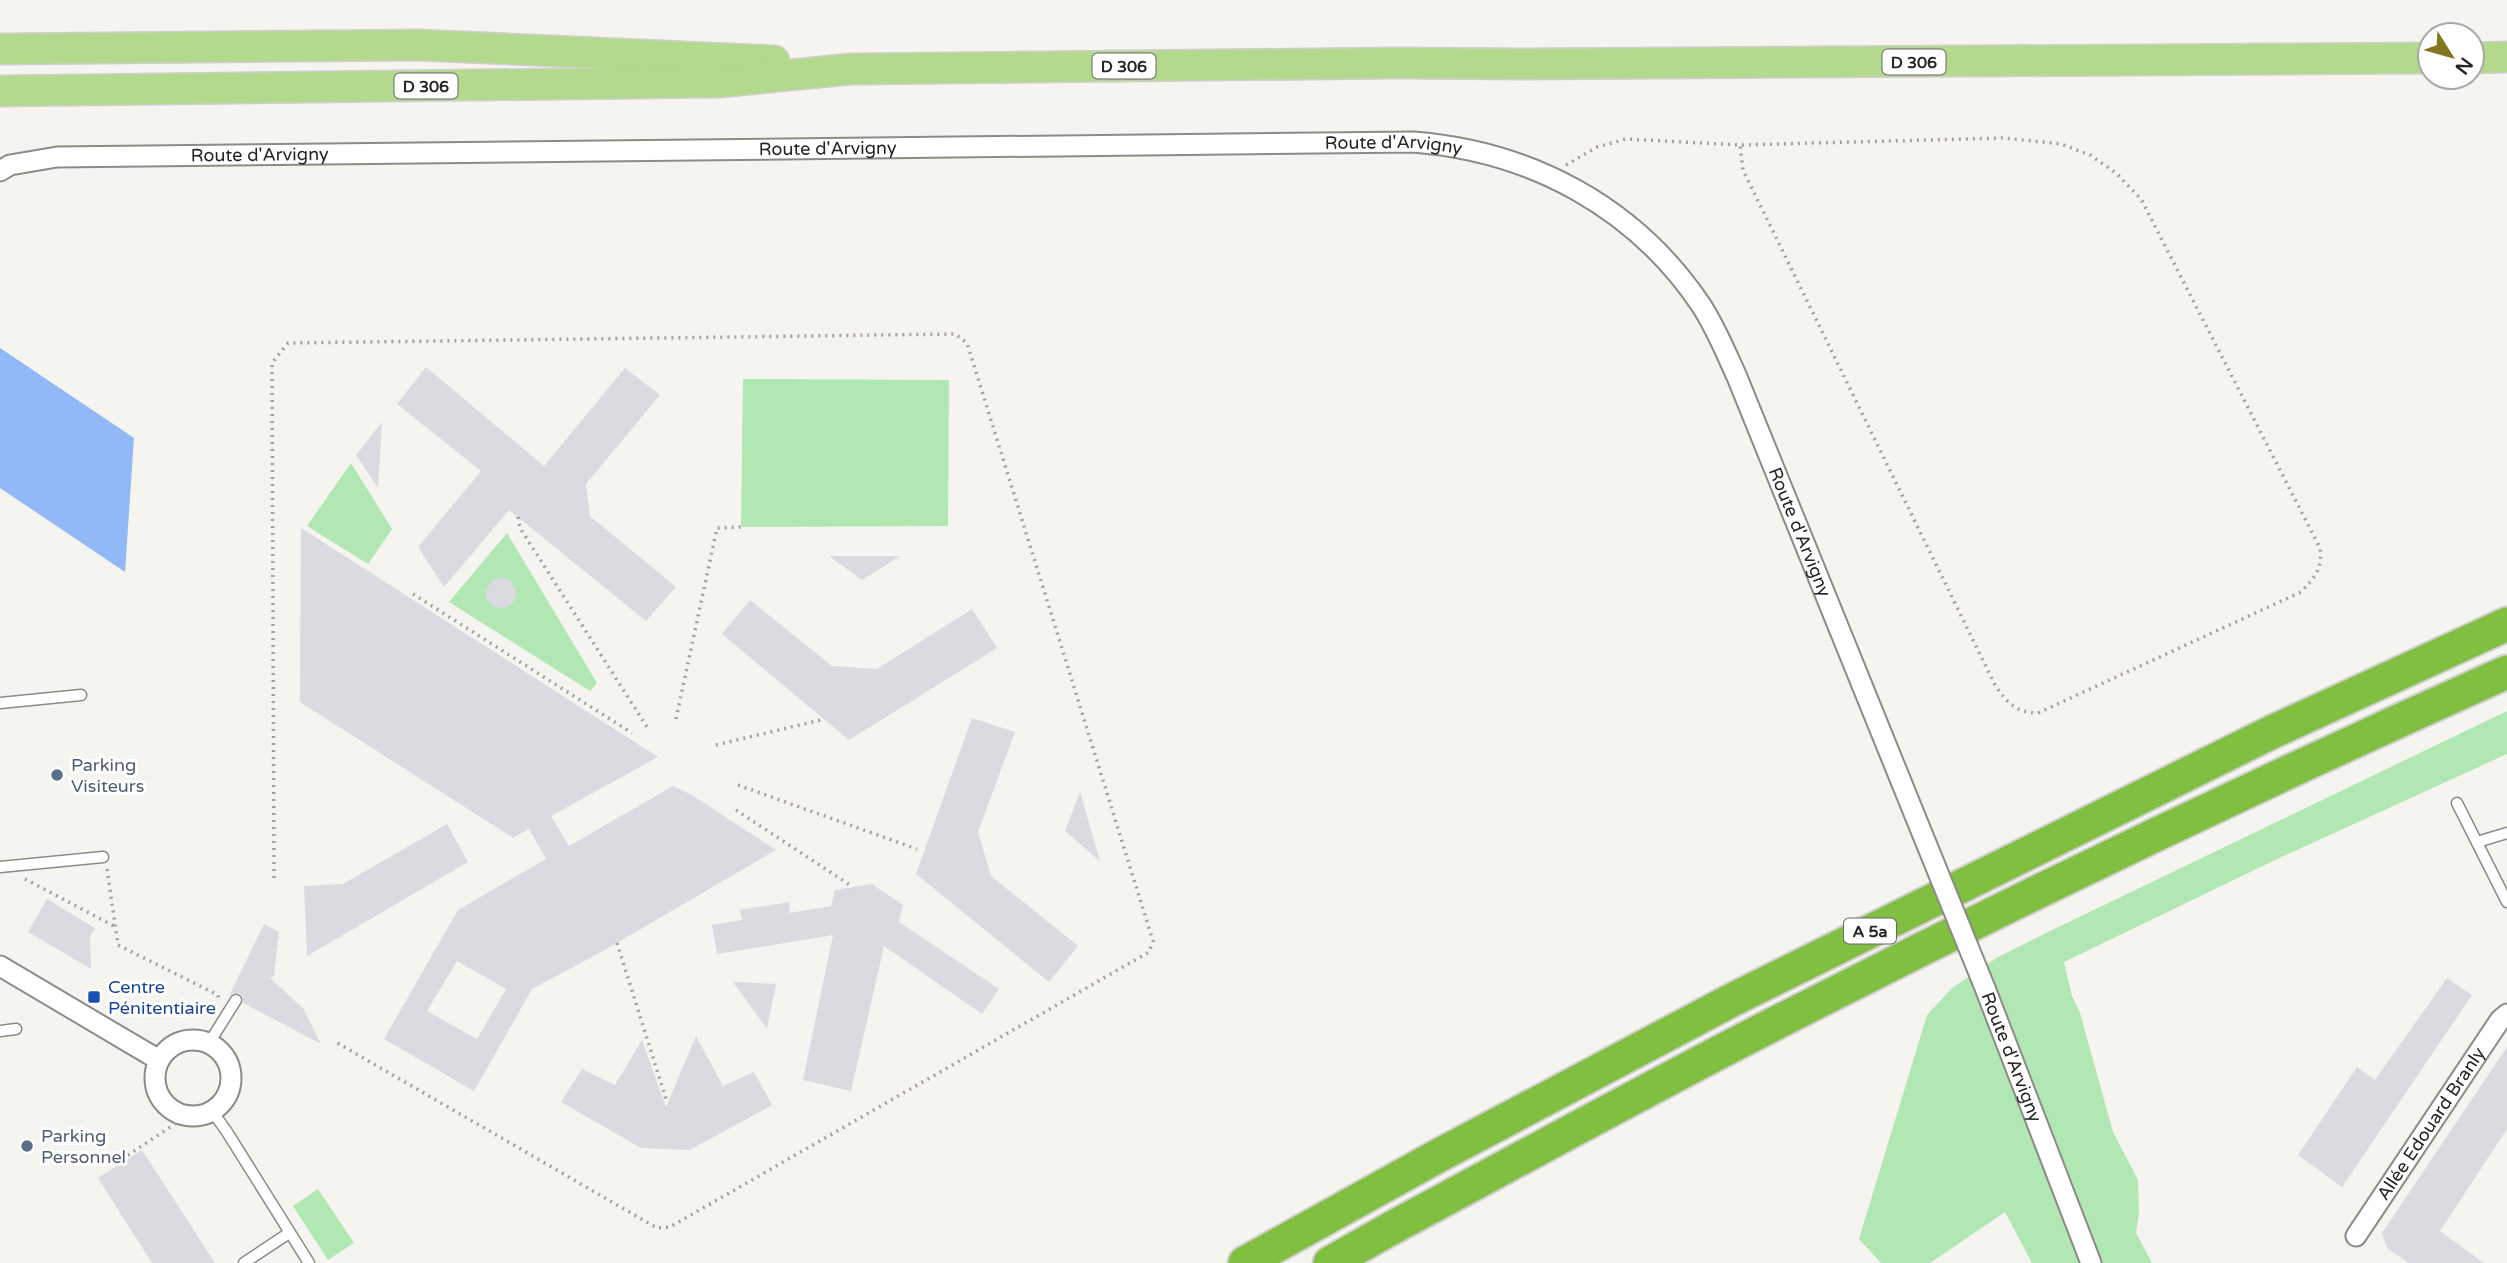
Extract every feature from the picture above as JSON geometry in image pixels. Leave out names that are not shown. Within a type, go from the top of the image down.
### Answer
[{"type":"highway","name":"A 5a","points":[[1245,1263],[1436,1157],[1732,1000],[2272,732],[2507,624]]},
{"type":"highway","name":"A 5a","points":[[1330,1263],[1770,1026],[1954,933],[2314,758],[2507,671]]},
{"type":"main road","name":"D 306","points":[[0,49],[419,45],[783,61],[851,69]]},
{"type":"main road","name":"D 306","points":[[0,91],[719,82],[851,69],[1397,63],[2416,58]]},
{"type":"main road","points":[[2486,58],[2507,58]]},
{"type":"street","name":"Route d'Arvigny","points":[[0,171],[10,165],[57,157],[1413,142],[1450,145],[1484,152],[1550,176],[1607,208],[1638,232],[1662,256],[1708,317],[1737,377],[1985,988],[2091,1263]]},
{"type":"street","points":[[0,966],[159,1060]]},
{"type":"street","name":"Allée Edouard Branly","points":[[2356,1236],[2500,1020],[2507,1014]]},
{"type":"street","points":[[198,1040],[209,1043],[218,1049],[231,1072],[226,1098],[212,1111],[187,1116],[168,1108],[155,1085],[159,1060],[176,1044],[198,1040]]},
{"type":"lane","points":[[0,703],[81,695]]},
{"type":"lane","points":[[2457,803],[2507,902]]},
{"type":"lane","points":[[2477,842],[2507,833]]},
{"type":"lane","points":[[0,867],[103,857]]},
{"type":"lane","points":[[209,1043],[236,1000]]},
{"type":"lane","points":[[0,1031],[16,1029]]},
{"type":"lane","points":[[212,1111],[309,1263]]},
{"type":"lane","points":[[244,1263],[289,1233]]},
{"type":"path","points":[[1550,176],[1597,147],[1626,139],[1740,145],[2004,138],[2061,144],[2090,155],[2116,173],[2141,199],[2320,548],[2322,564],[2314,579],[2301,592],[2038,713],[2022,712],[2007,703],[1995,685],[1743,170],[1740,145]]},
{"type":"path","points":[[274,878],[272,363],[288,344],[955,334],[967,343],[1153,941],[1149,952],[670,1227],[657,1228],[334,1041]]},
{"type":"path","points":[[518,517],[520,528],[647,727]]},
{"type":"path","points":[[676,719],[717,528],[741,527]]},
{"type":"path","points":[[413,594],[632,733]]},
{"type":"path","points":[[716,745],[825,719]]},
{"type":"path","points":[[738,785],[917,849]]},
{"type":"path","points":[[736,810],[853,887]]},
{"type":"path","points":[[103,857],[118,945],[218,995],[223,1021]]},
{"type":"path","points":[[13,865],[15,873],[115,926]]},
{"type":"path","points":[[617,943],[667,1102]]},
{"type":"path","points":[[121,1164],[119,1161],[187,1116]]},
{"type":"green space","points":[[743,379],[949,380],[948,526],[741,527]]},
{"type":"green space","points":[[351,463],[392,529],[368,564],[307,526]]},
{"type":"green space","points":[[507,533],[597,683],[590,691],[449,602]]},
{"type":"green space","points":[[2507,711],[2507,754],[2275,860],[2064,962],[2113,1132],[2138,1180],[2139,1212],[2136,1233],[2152,1263],[2032,1263],[2005,1212],[1930,1263],[1881,1263],[1859,1239],[1927,1015],[1952,988],[1998,957],[2048,932]]},
{"type":"green space","points":[[318,1189],[354,1243],[328,1260],[293,1206]]},
{"type":"water","points":[[0,348],[134,438],[125,572],[0,488]]},
{"type":"building","points":[[426,367],[544,466],[625,368],[660,395],[586,484],[590,516],[676,587],[646,621],[509,510],[444,587],[418,547],[481,471],[397,404]]},
{"type":"building","points":[[382,422],[378,488],[356,455]]},
{"type":"building","points":[[301,528],[658,757],[551,816],[569,846],[673,786],[692,795],[776,850],[603,951],[532,989],[474,1091],[384,1039],[458,910],[546,859],[529,829],[513,838],[300,702]],"holes":[[[457,961],[506,989],[477,1039],[427,1011]]]},
{"type":"building","points":[[829,556],[900,556],[862,580]]},
{"type":"building","points":[[501,578],[512,582],[516,593],[512,604],[501,608],[490,604],[486,593],[490,582]]},
{"type":"building","points":[[750,600],[832,666],[877,669],[972,609],[997,648],[849,740],[722,634]]},
{"type":"building","points":[[972,718],[1015,732],[978,832],[991,876],[1078,946],[1049,982],[916,874]]},
{"type":"building","points":[[1080,792],[1100,861],[1065,831]]},
{"type":"building","points":[[447,824],[468,862],[307,956],[304,886],[343,884]]},
{"type":"building","points":[[872,884],[903,905],[899,922],[999,989],[982,1014],[884,946],[851,1091],[803,1080],[833,935],[717,954],[712,925],[742,920],[740,910],[789,902],[790,913],[831,906],[835,890]]},
{"type":"building","points":[[47,899],[95,928],[90,937],[91,969],[28,932]]},
{"type":"building","points":[[264,924],[279,932],[274,976],[270,978],[303,1008],[321,1044],[243,1003],[243,997],[239,993],[229,996]]},
{"type":"building","points":[[2447,978],[2472,995],[2342,1187],[2298,1155],[2357,1067],[2375,1080]]},
{"type":"building","points":[[733,982],[776,984],[767,1029]]},
{"type":"building","points":[[696,1036],[723,1086],[754,1072],[772,1105],[690,1150],[641,1148],[561,1102],[582,1069],[615,1085],[642,1040],[666,1107]]},
{"type":"building","points":[[2507,1047],[2507,1129],[2440,1231],[2484,1263],[2409,1263],[2387,1248],[2382,1233]]},
{"type":"building","points":[[142,1150],[215,1263],[152,1263],[98,1178]]},
{"type":"place","name":"Parking Visiteurs","points":[[57,775]]},
{"type":"place","name":"Centre Pénitentiaire","points":[[94,997]]},
{"type":"place","name":"Parking Personnel","points":[[27,1146]]}]
